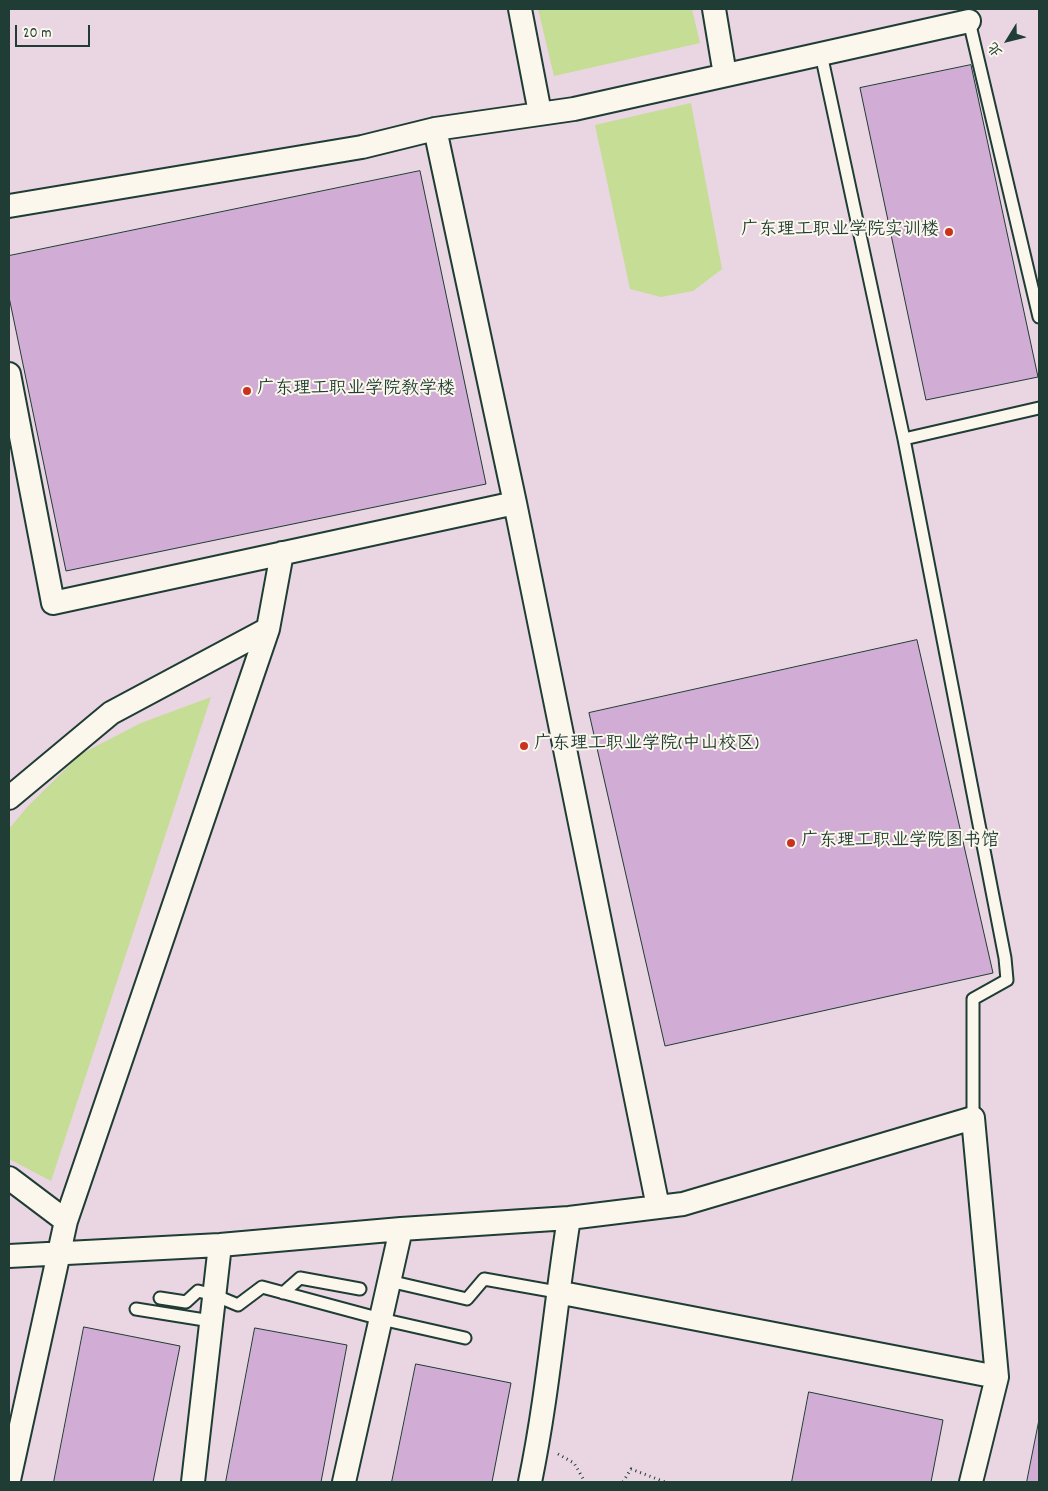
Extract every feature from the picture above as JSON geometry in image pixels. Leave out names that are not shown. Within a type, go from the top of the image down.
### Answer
[{"type":"street","points":[[520,9],[540,113]]},
{"type":"street","points":[[714,9],[725,75]]},
{"type":"street","points":[[9,206],[362,147],[435,129],[574,109],[969,21]]},
{"type":"street","points":[[435,129],[515,503],[658,1207]]},
{"type":"street","points":[[9,374],[53,603],[515,503]]},
{"type":"street","points":[[9,1480],[66,1221],[268,629],[282,553]]},
{"type":"street","points":[[9,798],[111,713],[268,629]]},
{"type":"street","points":[[9,1256],[220,1245],[401,1229],[569,1218],[683,1204],[973,1118],[997,1377],[971,1482]]},
{"type":"street","points":[[9,1178],[66,1221]]},
{"type":"street","points":[[530,1482],[538,1443],[557,1292],[569,1218]]},
{"type":"street","points":[[344,1482],[401,1229]]},
{"type":"street","points":[[193,1482],[220,1245]]},
{"type":"street","points":[[557,1292],[997,1377]]},
{"type":"lane","points":[[969,21],[1039,317]]},
{"type":"lane","points":[[821,54],[904,439],[1006,965],[1007,980],[972,999],[973,1118]]},
{"type":"lane","points":[[904,439],[1039,408]]},
{"type":"lane","points":[[283,1293],[300,1278],[360,1290]]},
{"type":"lane","points":[[390,1282],[466,1299],[484,1279],[557,1292]]},
{"type":"lane","points":[[160,1298],[186,1302],[198,1291],[214,1295],[238,1305],[262,1287],[381,1319],[465,1338]]},
{"type":"lane","points":[[136,1309],[211,1322]]},
{"type":"path","points":[[538,1443],[574,1463],[585,1482]]},
{"type":"path","points":[[623,1482],[631,1469],[665,1482]]},
{"type":"shaded area","name":"广东理工职业学院(中山校区)","points":[[9,9],[1039,9],[1039,1482],[9,1482]]},
{"type":"green space","points":[[538,9],[692,9],[700,43],[554,76]]},
{"type":"green space","points":[[691,103],[722,269],[693,291],[661,297],[630,289],[595,125]]},
{"type":"green space","points":[[211,697],[51,1181],[9,1159],[9,829],[28,806],[81,754],[141,723]]},
{"type":"building","name":"广东理工职业学院实训楼","points":[[971,65],[1038,377],[926,400],[860,88]]},
{"type":"building","name":"广东理工职业学院教学楼","points":[[420,171],[486,484],[66,571],[9,297],[9,256]]},
{"type":"building","name":"广东理工职业学院图书馆","points":[[917,640],[993,973],[665,1046],[589,713]]},
{"type":"building","points":[[84,1327],[180,1346],[153,1482],[54,1482]]},
{"type":"building","points":[[255,1328],[347,1345],[321,1482],[226,1482]]},
{"type":"building","points":[[416,1364],[511,1383],[492,1482],[392,1482]]},
{"type":"building","points":[[809,1392],[943,1420],[931,1482],[792,1482]]},
{"type":"building","points":[[1039,1420],[1039,1482],[1027,1482]]},
{"type":"place","name":"广东理工职业学院实训楼","points":[[949,232]]},
{"type":"place","name":"广东理工职业学院教学楼","points":[[247,391]]},
{"type":"place","name":"广东理工职业学院(中山校区)","points":[[524,746]]},
{"type":"place","name":"广东理工职业学院图书馆","points":[[791,843]]}]
